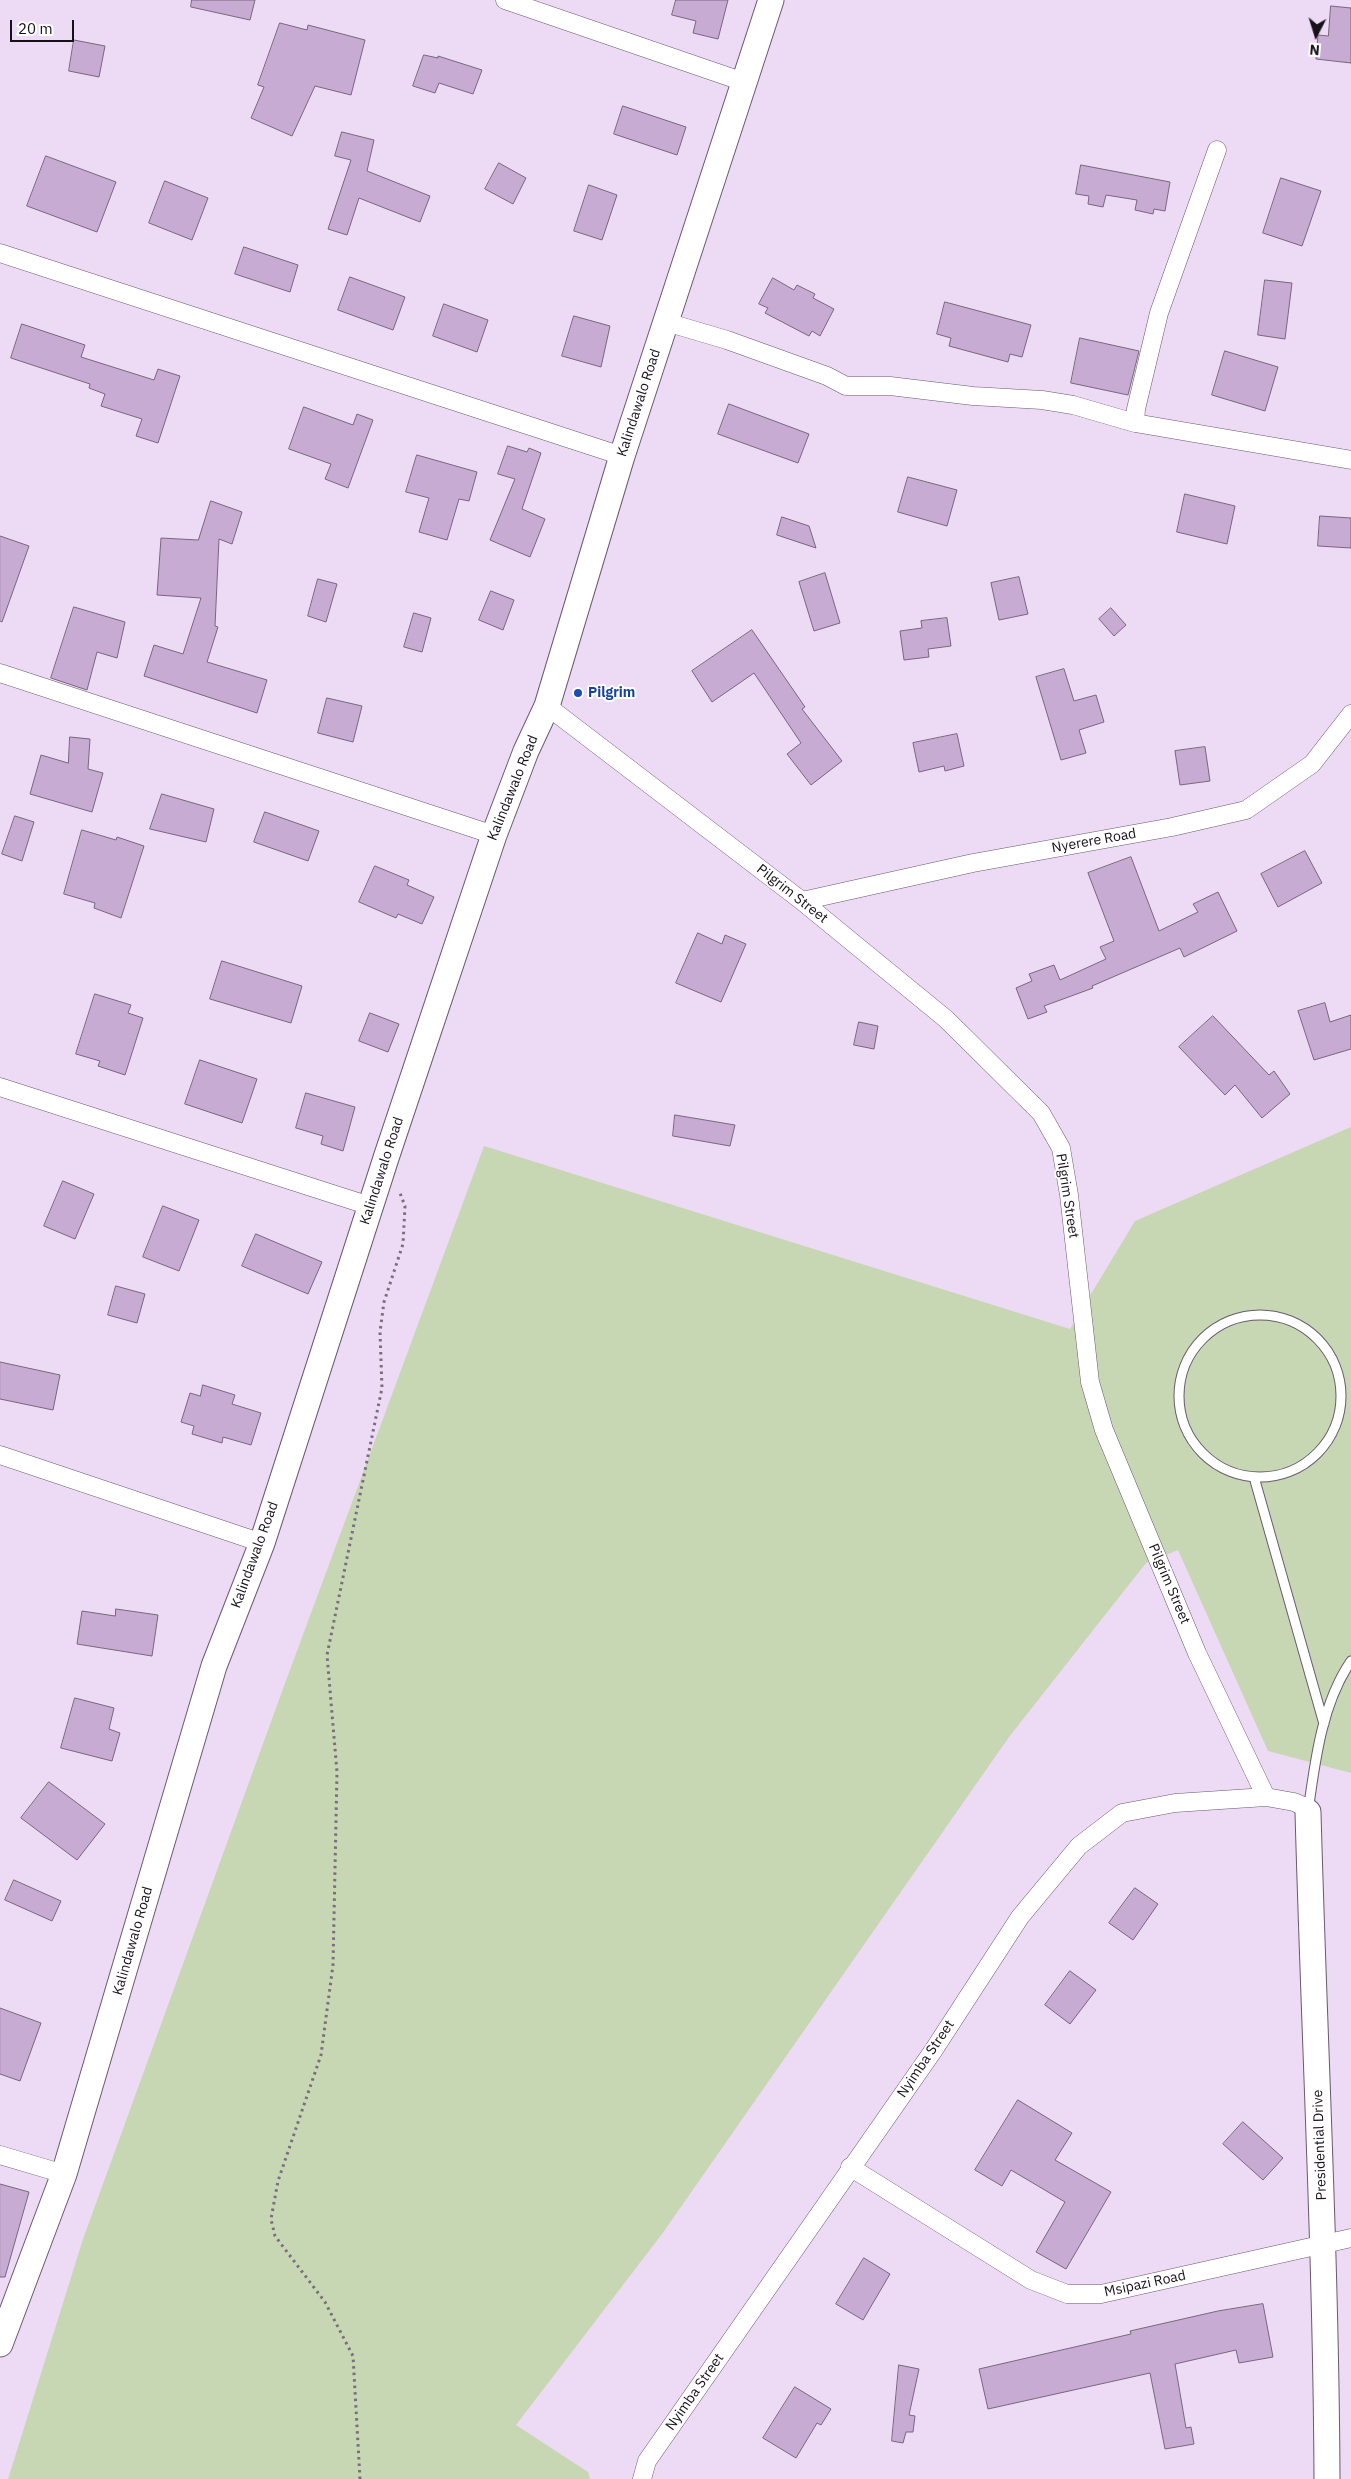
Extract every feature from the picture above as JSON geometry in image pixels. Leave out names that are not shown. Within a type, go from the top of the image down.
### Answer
[{"type":"street","points":[[505,0],[744,82]]},
{"type":"street","name":"Kalindawalo Road","points":[[0,2344],[64,2174],[214,1666],[262,1543],[370,1206],[494,834],[526,751],[547,706],[622,456],[771,0]]},
{"type":"street","points":[[1135,424],[1136,409],[1159,313],[1217,150]]},
{"type":"street","points":[[0,253],[622,456]]},
{"type":"street","points":[[666,322],[773,356],[827,376],[846,386],[890,386],[973,396],[1042,400],[1073,405],[1135,424],[1351,460]]},
{"type":"street","points":[[0,673],[494,834]]},
{"type":"street","name":"Pilgrim Street","points":[[547,706],[802,902],[946,1019],[1040,1113],[1061,1148],[1069,1195],[1090,1382],[1104,1430],[1197,1652],[1266,1797]]},
{"type":"street","name":"Nyerere Road","points":[[802,902],[973,863],[1172,827],[1246,810],[1312,764],[1351,714]]},
{"type":"street","points":[[0,1087],[370,1206]]},
{"type":"street","points":[[0,1456],[262,1543]]},
{"type":"street","name":"Nyimba Street","points":[[642,2479],[647,2460],[932,2050],[1020,1917],[1080,1846],[1122,1812],[1175,1803],[1266,1797],[1294,1802],[1303,1806],[1308,1812]]},
{"type":"street","name":"Presidential Drive","points":[[1308,1812],[1324,2245],[1327,2479]]},
{"type":"street","points":[[0,2155],[64,2174]]},
{"type":"street","name":"Msipazi Road","points":[[850,2167],[1031,2280],[1066,2294],[1101,2294],[1351,2238]]},
{"type":"lane","points":[[1265,1315],[1296,1323],[1321,1343],[1337,1370],[1341,1402],[1333,1432],[1314,1458],[1286,1474],[1254,1478],[1223,1469],[1198,1450],[1182,1422],[1178,1390],[1186,1360],[1206,1335],[1234,1319],[1265,1315]]},
{"type":"lane","points":[[1254,1478],[1324,1724]]},
{"type":"lane","points":[[1308,1812],[1324,1724],[1339,1678],[1351,1661]]},
{"type":"path","points":[[360,2479],[353,2356],[325,2302],[275,2236],[271,2219],[278,2181],[322,2055],[333,1965],[336,1772],[327,1655],[382,1388],[380,1332],[384,1302],[404,1244],[405,1206],[399,1189]]},
{"type":"green space","points":[[1351,1127],[1351,1773],[1268,1751],[1178,1550],[1146,1563],[1009,1737],[662,2234],[516,2425],[588,2472],[590,2479],[8,2479],[83,2239],[284,1686],[484,1146],[1070,1329],[1135,1221]]},
{"type":"building","points":[[192,0],[255,0],[250,20],[191,7]]},
{"type":"building","points":[[676,0],[728,0],[718,39],[693,33],[696,21],[672,15]]},
{"type":"building","points":[[1331,6],[1351,8],[1351,63],[1316,59],[1318,35],[1328,36]]},
{"type":"building","points":[[280,23],[307,30],[308,25],[365,40],[351,95],[315,86],[292,136],[251,118],[264,87],[258,85]]},
{"type":"building","points":[[74,40],[105,46],[99,77],[69,71]]},
{"type":"building","points":[[424,55],[438,58],[438,56],[482,70],[473,94],[439,83],[435,93],[413,86]]},
{"type":"building","points":[[623,106],[686,127],[677,155],[614,134]]},
{"type":"building","points":[[342,132],[374,140],[367,171],[430,196],[420,222],[359,198],[347,235],[328,229],[351,160],[335,156]]},
{"type":"building","points":[[46,156],[116,182],[97,232],[27,206]]},
{"type":"building","points":[[499,163],[526,178],[513,204],[485,189]]},
{"type":"building","points":[[1081,165],[1170,182],[1165,211],[1154,209],[1153,214],[1135,210],[1137,200],[1106,195],[1103,207],[1088,204],[1089,196],[1076,194]]},
{"type":"building","points":[[1281,178],[1321,191],[1302,246],[1263,233]]},
{"type":"building","points":[[165,181],[208,198],[192,240],[149,223]]},
{"type":"building","points":[[589,185],[617,195],[602,240],[574,231]]},
{"type":"building","points":[[244,247],[298,265],[290,292],[235,274]]},
{"type":"building","points":[[350,277],[405,297],[393,330],[338,310]]},
{"type":"building","points":[[773,278],[794,290],[797,285],[815,294],[813,298],[834,309],[820,336],[812,331],[809,336],[765,313],[768,308],[759,304]]},
{"type":"building","points":[[1265,280],[1292,283],[1285,339],[1258,335]]},
{"type":"building","points":[[945,302],[1031,325],[1022,357],[1010,354],[1008,362],[949,346],[951,338],[937,334]]},
{"type":"building","points":[[444,304],[488,320],[477,352],[433,336]]},
{"type":"building","points":[[574,316],[610,326],[601,367],[562,356]]},
{"type":"building","points":[[22,324],[85,345],[81,357],[154,380],[158,369],[180,376],[158,443],[136,436],[142,419],[101,406],[105,394],[89,388],[90,384],[11,358]]},
{"type":"building","points":[[1080,338],[1139,351],[1128,395],[1071,383]]},
{"type":"building","points":[[1225,351],[1278,367],[1265,411],[1212,395]]},
{"type":"building","points":[[729,404],[809,434],[798,463],[718,434]]},
{"type":"building","points":[[304,407],[353,425],[357,414],[373,420],[348,488],[325,479],[331,464],[289,449]]},
{"type":"building","points":[[508,446],[527,452],[529,448],[541,453],[522,509],[545,519],[530,557],[490,540],[515,479],[498,474]]},
{"type":"building","points":[[417,455],[477,472],[469,501],[459,499],[447,540],[419,532],[429,498],[406,492]]},
{"type":"building","points":[[908,477],[957,490],[947,526],[898,512]]},
{"type":"building","points":[[1185,494],[1235,506],[1227,544],[1177,532]]},
{"type":"building","points":[[211,501],[242,512],[232,544],[219,539],[215,626],[218,627],[207,662],[267,680],[257,713],[144,676],[154,645],[183,654],[201,598],[157,595],[161,538],[198,540]]},
{"type":"building","points":[[1320,516],[1351,518],[1351,548],[1318,546]]},
{"type":"building","points":[[782,517],[809,526],[816,548],[777,535]]},
{"type":"building","points":[[0,536],[29,546],[2,622],[0,621]]},
{"type":"building","points":[[825,573],[840,623],[814,631],[799,582]]},
{"type":"building","points":[[1019,577],[1028,614],[999,620],[991,583]]},
{"type":"building","points":[[318,579],[337,584],[326,622],[308,616]]},
{"type":"building","points":[[491,591],[514,600],[503,630],[479,620]]},
{"type":"building","points":[[74,607],[125,622],[117,658],[97,652],[87,690],[51,678]]},
{"type":"building","points":[[1111,608],[1126,625],[1114,636],[1099,619]]},
{"type":"building","points":[[414,613],[431,618],[422,652],[404,647]]},
{"type":"building","points":[[947,618],[951,646],[928,649],[929,657],[904,660],[900,631],[922,628],[921,621]]},
{"type":"building","points":[[752,630],[805,707],[802,709],[842,761],[811,785],[787,754],[801,743],[754,673],[712,702],[692,671]]},
{"type":"building","points":[[1064,669],[1074,701],[1096,695],[1104,722],[1079,730],[1086,753],[1061,760],[1036,677]]},
{"type":"building","points":[[327,698],[362,706],[353,742],[318,733]]},
{"type":"building","points":[[957,734],[964,766],[945,771],[944,766],[919,772],[913,743]]},
{"type":"building","points":[[70,737],[90,739],[88,769],[103,773],[92,812],[30,794],[41,755],[68,763]]},
{"type":"building","points":[[1205,747],[1210,781],[1180,785],[1175,751]]},
{"type":"building","points":[[162,794],[214,809],[206,842],[150,829]]},
{"type":"building","points":[[265,812],[319,831],[308,861],[254,842]]},
{"type":"building","points":[[15,816],[34,822],[22,861],[2,854]]},
{"type":"building","points":[[82,830],[116,840],[117,837],[144,846],[121,918],[94,908],[95,903],[64,894]]},
{"type":"building","points":[[1305,851],[1322,883],[1278,907],[1261,874]]},
{"type":"building","points":[[1131,857],[1159,931],[1198,912],[1193,904],[1218,892],[1237,931],[1184,957],[1180,948],[1092,986],[1093,988],[1044,1006],[1047,1012],[1028,1019],[1016,988],[1032,981],[1029,974],[1054,965],[1060,980],[1106,959],[1100,947],[1114,941],[1088,873]]},
{"type":"building","points":[[375,866],[409,880],[407,885],[434,897],[422,924],[398,914],[396,918],[359,902]]},
{"type":"building","points":[[698,933],[722,944],[725,935],[746,944],[721,1002],[676,983]]},
{"type":"building","points":[[222,961],[302,986],[291,1023],[210,999]]},
{"type":"building","points":[[95,994],[131,1005],[128,1013],[143,1018],[125,1075],[98,1066],[100,1061],[76,1054]]},
{"type":"building","points":[[1325,1003],[1330,1022],[1351,1015],[1351,1049],[1314,1060],[1298,1011]]},
{"type":"building","points":[[370,1013],[399,1024],[388,1052],[359,1041]]},
{"type":"building","points":[[1213,1016],[1269,1075],[1274,1071],[1290,1094],[1262,1118],[1235,1085],[1225,1095],[1179,1047]]},
{"type":"building","points":[[859,1022],[878,1026],[874,1049],[854,1045]]},
{"type":"building","points":[[200,1060],[257,1079],[242,1123],[185,1104]]},
{"type":"building","points":[[306,1093],[355,1107],[343,1151],[321,1144],[323,1136],[296,1128]]},
{"type":"building","points":[[675,1115],[735,1125],[730,1146],[673,1136]]},
{"type":"building","points":[[63,1181],[94,1194],[75,1239],[44,1226]]},
{"type":"building","points":[[163,1206],[199,1220],[179,1271],[143,1257]]},
{"type":"building","points":[[256,1234],[322,1262],[308,1294],[242,1266]]},
{"type":"building","points":[[116,1286],[145,1294],[137,1323],[108,1315]]},
{"type":"building","points":[[0,1362],[60,1375],[53,1410],[0,1399]]},
{"type":"building","points":[[203,1385],[235,1395],[232,1404],[261,1413],[251,1445],[223,1437],[222,1443],[192,1434],[194,1426],[181,1422],[190,1393],[200,1396]]},
{"type":"building","points":[[116,1609],[158,1615],[152,1656],[77,1644],[82,1611],[115,1616]]},
{"type":"building","points":[[75,1698],[114,1708],[109,1729],[120,1733],[112,1761],[61,1748]]},
{"type":"building","points":[[49,1782],[105,1824],[77,1860],[21,1818]]},
{"type":"building","points":[[14,1880],[61,1901],[52,1921],[5,1900]]},
{"type":"building","points":[[1135,1888],[1158,1904],[1133,1940],[1109,1923]]},
{"type":"building","points":[[1070,1971],[1096,1990],[1070,2024],[1045,2005]]},
{"type":"building","points":[[0,2008],[41,2023],[20,2081],[0,2074]]},
{"type":"building","points":[[1018,2100],[1072,2133],[1055,2160],[1111,2192],[1066,2269],[1036,2252],[1065,2202],[1011,2170],[1002,2186],[975,2170]]},
{"type":"building","points":[[1243,2122],[1283,2158],[1263,2180],[1223,2144]]},
{"type":"building","points":[[0,2184],[29,2192],[5,2277],[0,2277]]},
{"type":"building","points":[[864,2258],[890,2274],[863,2320],[836,2304]]},
{"type":"building","points":[[1263,2304],[1273,2357],[1239,2363],[1236,2350],[1175,2364],[1186,2428],[1191,2427],[1194,2444],[1165,2449],[1150,2373],[988,2409],[979,2369],[1131,2334],[1130,2331],[1218,2311]]},
{"type":"building","points":[[899,2365],[919,2369],[909,2415],[915,2416],[913,2432],[906,2432],[903,2443],[892,2441]]},
{"type":"building","points":[[795,2387],[831,2409],[821,2425],[817,2423],[796,2458],[763,2438]]},
{"type":"place","name":"Pilgrim","points":[[578,693]]}]
